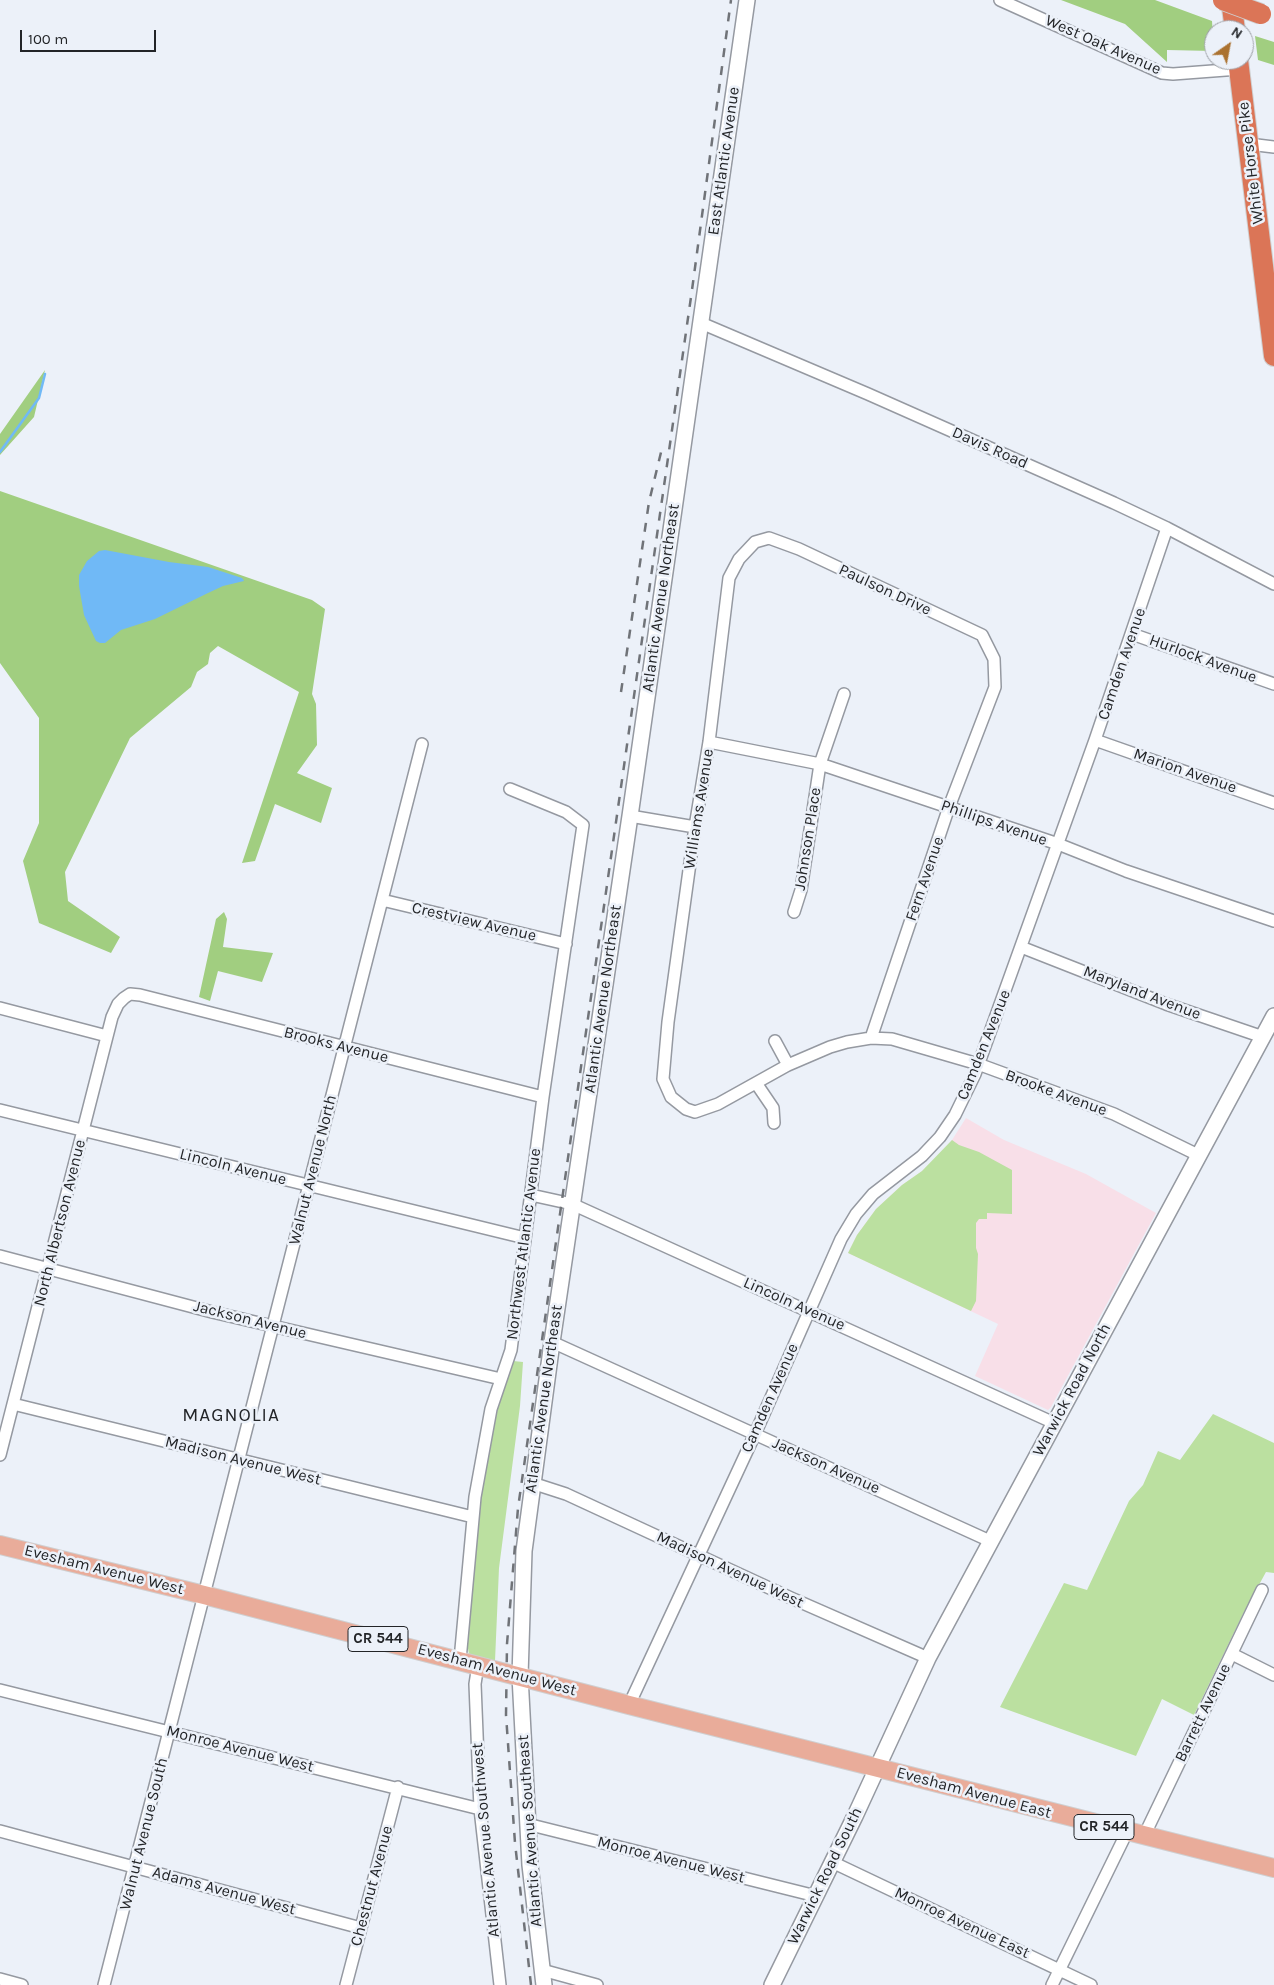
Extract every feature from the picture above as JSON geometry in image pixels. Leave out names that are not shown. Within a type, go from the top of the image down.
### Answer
[{"type":"highway","points":[[1223,0],[1267,16]]},
{"type":"highway","points":[[1231,0],[1234,20]]},
{"type":"highway","name":"White Horse Pike","points":[[1240,70],[1268,263],[1274,356]]},
{"type":"main road","name":"Evesham Avenue West","points":[[0,1545],[204,1595],[877,1767]]},
{"type":"main road","name":"Evesham Avenue East","points":[[877,1767],[1274,1868]]},
{"type":"street","name":"East Atlantic Avenue","points":[[701,323],[747,0]]},
{"type":"street","name":"West Oak Avenue","points":[[1000,0],[1162,73],[1173,74],[1204,70]]},
{"type":"street","points":[[1249,144],[1274,147]]},
{"type":"street","name":"Davis Road","points":[[701,323],[868,394],[1167,528],[1274,584]]},
{"type":"street","name":"Atlantic Avenue Northeast","points":[[520,1676],[524,1551],[532,1483],[701,323]]},
{"type":"street","name":"Camden Avenue","points":[[629,1705],[755,1434],[841,1239],[856,1214],[873,1194],[922,1156],[940,1137],[955,1115],[978,1064],[1021,947],[1132,634],[1167,528]]},
{"type":"street","name":"Paulson Drive","points":[[759,541],[769,538],[799,549],[982,635],[994,659],[994,664]]},
{"type":"street","name":"Williams Avenue","points":[[666,1086],[663,1079],[668,1022],[695,827],[709,742],[729,578],[739,560],[755,542],[759,541]]},
{"type":"street","points":[[1257,575],[1274,572]]},
{"type":"street","name":"Hurlock Avenue","points":[[1132,634],[1274,684]]},
{"type":"street","name":"Fern Avenue","points":[[871,1038],[949,807],[995,687],[994,664]]},
{"type":"street","name":"Johnson Place","points":[[794,912],[802,890],[820,764],[844,694]]},
{"type":"street","name":"Marion Avenue","points":[[1095,740],[1274,803]]},
{"type":"street","name":"Phillips Avenue","points":[[709,742],[820,764],[1058,844],[1126,871],[1274,921]]},
{"type":"street","name":"Walnut Avenue North","points":[[204,1595],[422,744]]},
{"type":"street","name":"Northwest Atlantic Avenue","points":[[460,1660],[473,1517],[491,1409],[511,1350],[543,1097],[583,825],[566,812],[510,789]]},
{"type":"street","points":[[630,816],[695,827]]},
{"type":"street","name":"Crestview Avenue","points":[[382,900],[566,944]]},
{"type":"street","name":"Maryland Avenue","points":[[1021,947],[1166,1004],[1263,1037]]},
{"type":"street","name":"Brooks Avenue","points":[[128,995],[140,995],[543,1097]]},
{"type":"street","name":"North Albertson Avenue","points":[[0,1455],[112,1017],[118,1004],[128,995]]},
{"type":"street","points":[[0,1008],[107,1036]]},
{"type":"street","name":"Warwick Road North","points":[[877,1767],[928,1658],[1274,1016]]},
{"type":"street","name":"Brooke Avenue","points":[[666,1086],[671,1097],[686,1109],[695,1112],[718,1104],[788,1065],[830,1047],[871,1038],[892,1039],[978,1064],[1114,1114],[1198,1155]]},
{"type":"street","points":[[775,1041],[788,1065]]},
{"type":"street","points":[[756,1083],[772,1108],[774,1124]]},
{"type":"street","name":"Lincoln Avenue","points":[[0,1110],[525,1238]]},
{"type":"street","name":"Lincoln Avenue","points":[[531,1195],[572,1204],[809,1310],[1054,1423]]},
{"type":"street","name":"Jackson Avenue","points":[[0,1256],[212,1312],[501,1379]]},
{"type":"street","name":"Jackson Avenue","points":[[552,1342],[990,1541]]},
{"type":"street","name":"Madison Avenue West","points":[[13,1404],[473,1517]]},
{"type":"street","name":"Madison Avenue West","points":[[532,1483],[566,1494],[699,1556],[928,1658]]},
{"type":"street","name":"Barrett Avenue","points":[[1052,1985],[1136,1834],[1232,1654],[1262,1590]]},
{"type":"street","name":"Walnut Avenue South","points":[[104,1985],[204,1595]]},
{"type":"street","points":[[1232,1654],[1274,1674]]},
{"type":"street","name":"Atlantic Avenue Southwest","points":[[478,1665],[475,1684],[480,1809],[500,1985]]},
{"type":"street","name":"Atlantic Avenue Southeast","points":[[520,1676],[527,1824],[543,1978]]},
{"type":"street","name":"Monroe Avenue West","points":[[0,1690],[398,1787],[480,1809]]},
{"type":"street","name":"Warwick Road South","points":[[772,1985],[877,1767]]},
{"type":"street","name":"Chestnut Avenue","points":[[346,1985],[398,1787]]},
{"type":"street","name":"Monroe Avenue West","points":[[527,1824],[816,1896]]},
{"type":"street","name":"Adams Avenue West","points":[[0,1831],[361,1928]]},
{"type":"street","name":"Monroe Avenue East","points":[[832,1862],[1091,1985]]},
{"type":"street","points":[[543,1978],[597,1985]]},
{"type":"street","points":[[0,1980],[22,1985]]},
{"type":"shaded area","points":[[966,1118],[1004,1140],[1086,1174],[1156,1213],[1048,1410],[975,1376],[998,1324],[848,1253],[857,1235],[876,1209],[935,1158],[952,1140]]},
{"type":"green space","points":[[1061,0],[1155,0],[1209,20],[1204,20],[1204,51],[1167,50],[1167,62],[1125,24]]},
{"type":"green space","points":[[1255,36],[1274,42],[1274,65],[1258,60]]},
{"type":"green space","points":[[45,370],[34,417],[0,455],[0,434]]},
{"type":"green space","points":[[0,491],[312,600],[325,609],[312,694],[316,704],[317,745],[297,773],[332,788],[321,823],[275,804],[255,861],[242,863],[299,692],[218,646],[210,653],[208,664],[197,672],[191,687],[130,738],[65,872],[68,901],[120,937],[111,953],[39,923],[23,861],[39,823],[39,718],[0,663]]},
{"type":"green space","points":[[224,912],[227,919],[223,947],[273,953],[262,982],[218,971],[210,1001],[199,997],[216,919]]},
{"type":"green space","points":[[952,1140],[1012,1170],[1012,1214],[987,1213],[987,1219],[979,1219],[976,1223],[976,1248],[978,1254],[976,1301],[971,1311],[848,1253],[857,1235],[876,1209],[902,1185],[922,1171]]},
{"type":"green space","points":[[513,1361],[523,1362],[520,1406],[499,1568],[495,1661],[469,1654],[467,1643],[471,1573],[492,1409],[512,1368]]},
{"type":"green space","points":[[1213,1414],[1274,1443],[1274,1573],[1266,1572],[1243,1614],[1194,1715],[1162,1699],[1136,1756],[1000,1707],[1064,1583],[1087,1590],[1129,1501],[1143,1485],[1158,1451],[1180,1460]]},
{"type":"water","points":[[105,550],[208,567],[242,578],[244,581],[223,586],[155,619],[121,630],[105,643],[100,643],[96,641],[84,615],[79,575],[87,561],[99,551]]},
{"type":"waterway","points":[[0,452],[39,398],[45,374]]},
{"type":"railway","points":[[531,1985],[515,1843],[506,1715],[507,1644],[518,1508],[692,290],[731,0]]},
{"type":"railway","points":[[621,692],[649,502],[663,444]]},
{"type":"district","name":"MAGNOLIA","points":[[231,1416]]}]
